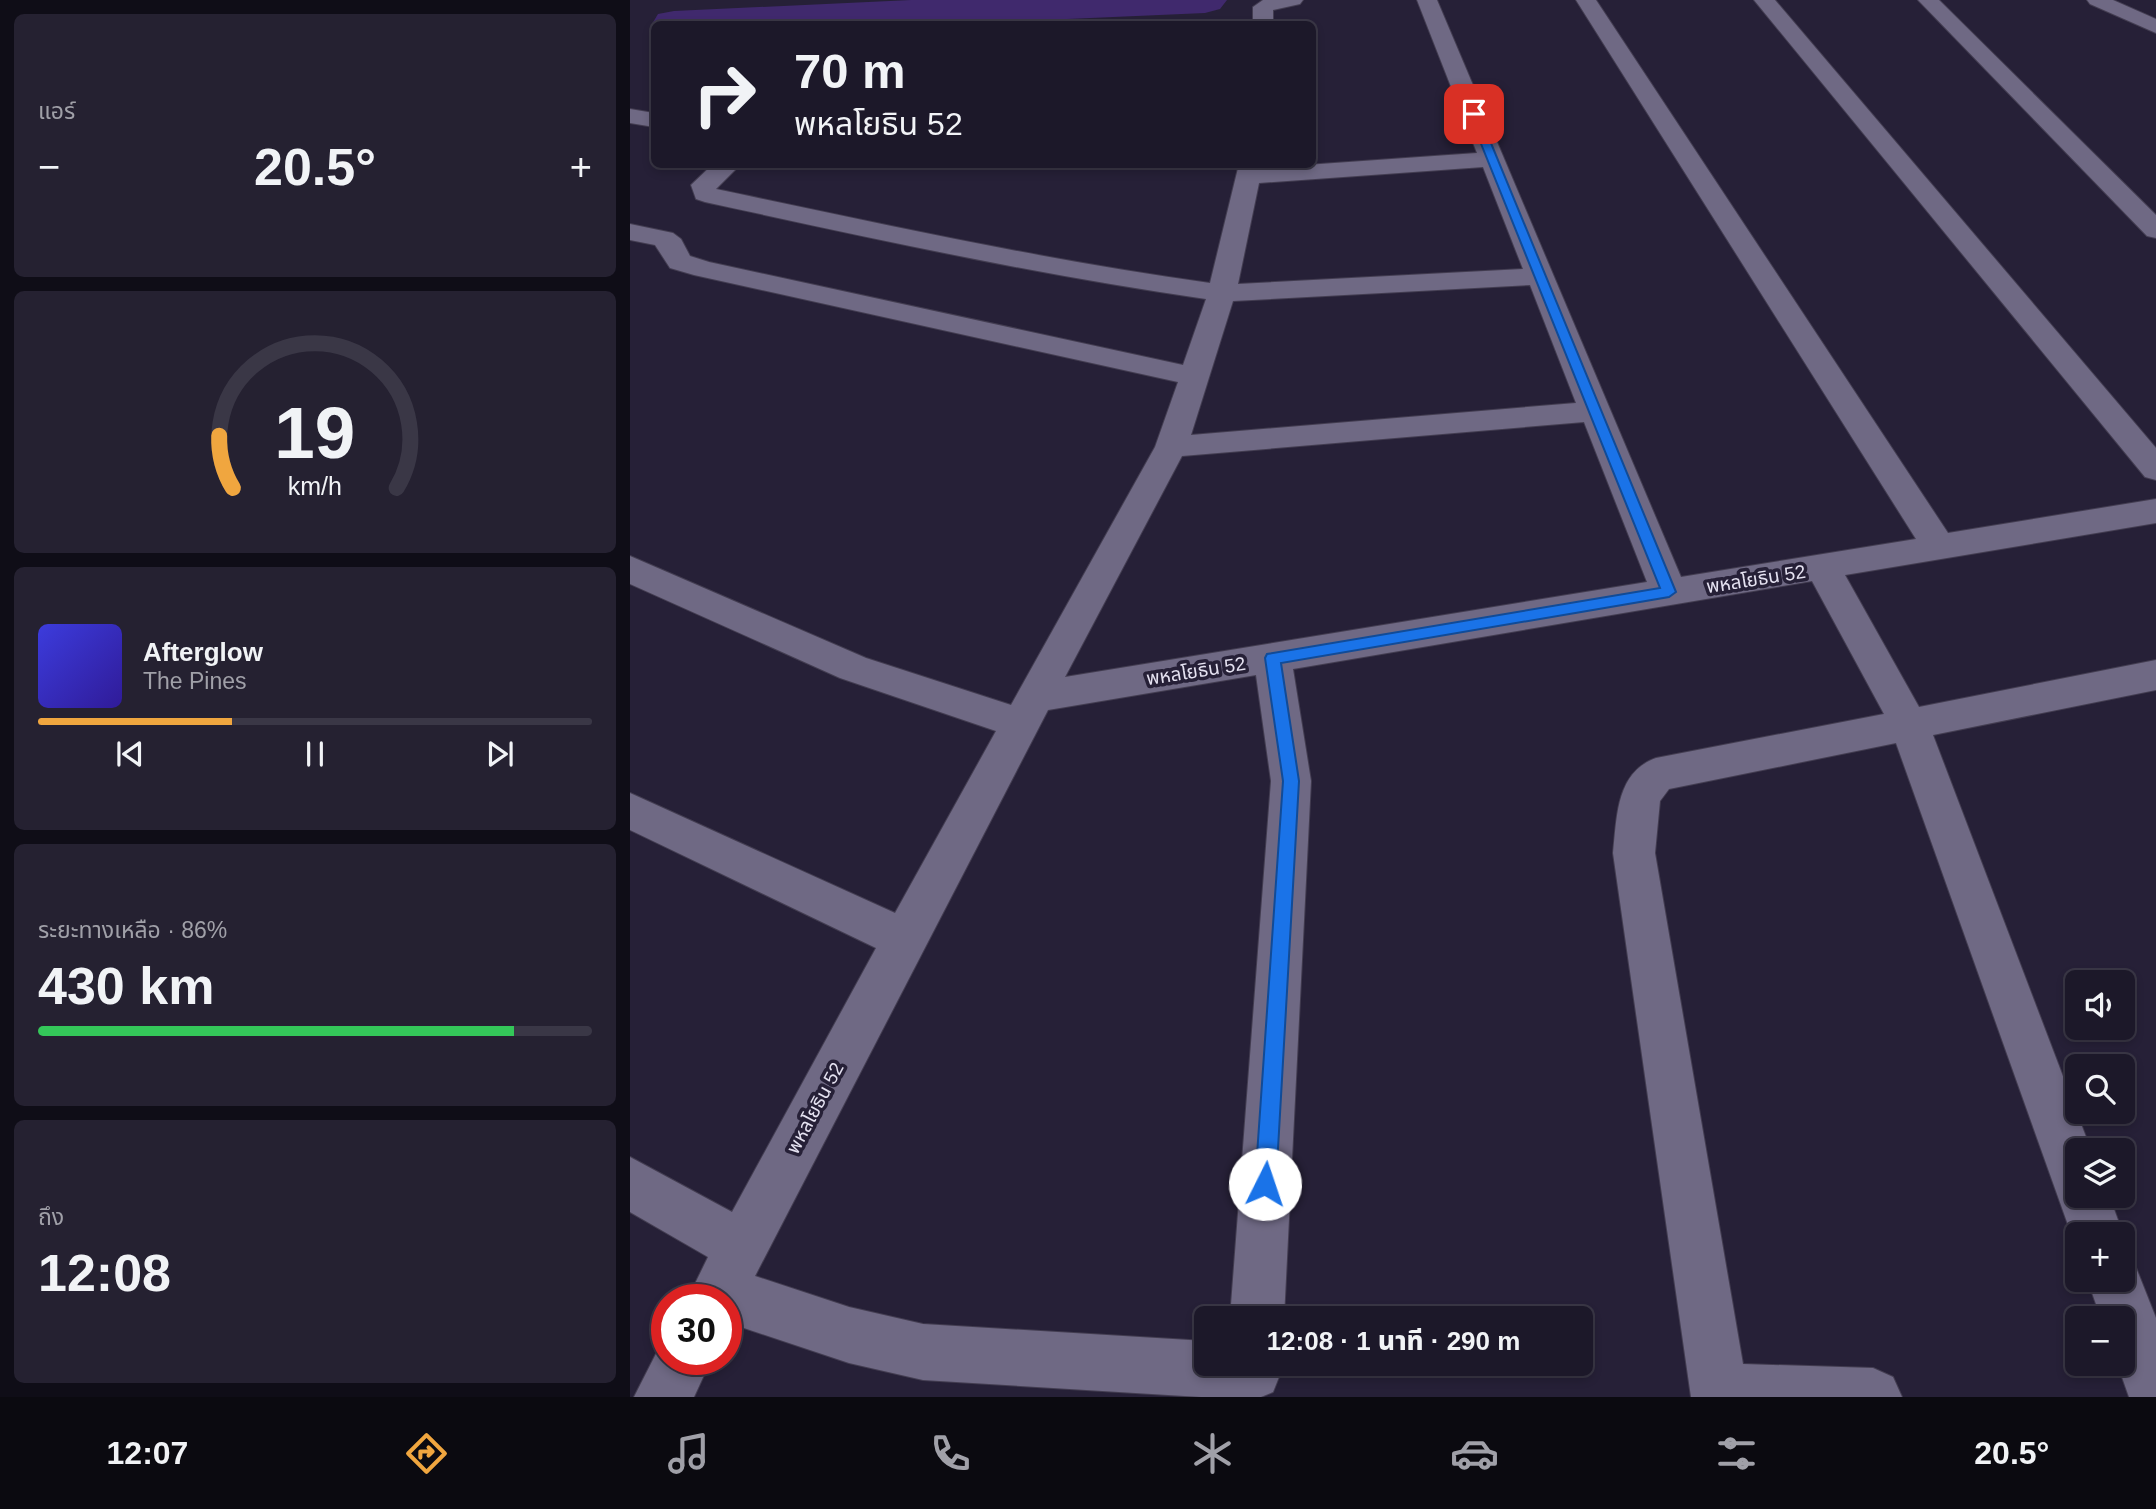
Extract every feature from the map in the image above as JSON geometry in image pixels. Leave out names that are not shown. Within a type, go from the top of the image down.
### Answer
[{"type":"street","points":[[1263,21],[1264,7],[1279,1],[1293,0]]},
{"type":"street","points":[[1427,0],[1669,592]]},
{"type":"street","points":[[1586,0],[1939,547]]},
{"type":"street","points":[[1764,0],[2156,469]]},
{"type":"street","points":[[1928,0],[2156,230]]},
{"type":"street","points":[[2098,0],[2156,27]]},
{"type":"street","points":[[630,116],[651,120]]},
{"type":"street","points":[[1316,167],[1493,159]]},
{"type":"street","points":[[724,168],[703,185],[705,194],[983,253],[1114,278],[1222,293],[1540,276]]},
{"type":"street","points":[[630,569],[853,668],[1026,711],[1171,447],[1222,293],[1250,170],[1294,168]]},
{"type":"street","points":[[630,232],[664,239],[672,245],[674,256],[680,262],[704,269],[1194,376]]},
{"type":"street","points":[[1171,447],[1593,411]]},
{"type":"street","name":"พหลโยธิน 52","points":[[725,1279],[1026,711],[1272,658],[2156,511]]},
{"type":"street","points":[[1823,568],[1909,724],[2065,1147]]},
{"type":"street","points":[[1258,1306],[1291,781],[1272,658]]},
{"type":"street","points":[[1873,1397],[1719,1394],[1634,853],[1640,797],[1656,775],[2156,675]]},
{"type":"street","points":[[630,811],[904,939]]},
{"type":"street","points":[[630,1183],[725,1279],[849,1335],[922,1352],[1254,1377]]},
{"type":"street","points":[[2119,1292],[2156,1393]]},
{"type":"street","points":[[663,1397],[675,1375]]},
{"type":"waterway","points":[[740,21],[1205,0]]},
{"type":"route","points":[[1265,1184],[1291,781],[1272,658],[1669,592],[1474,114]]}]
